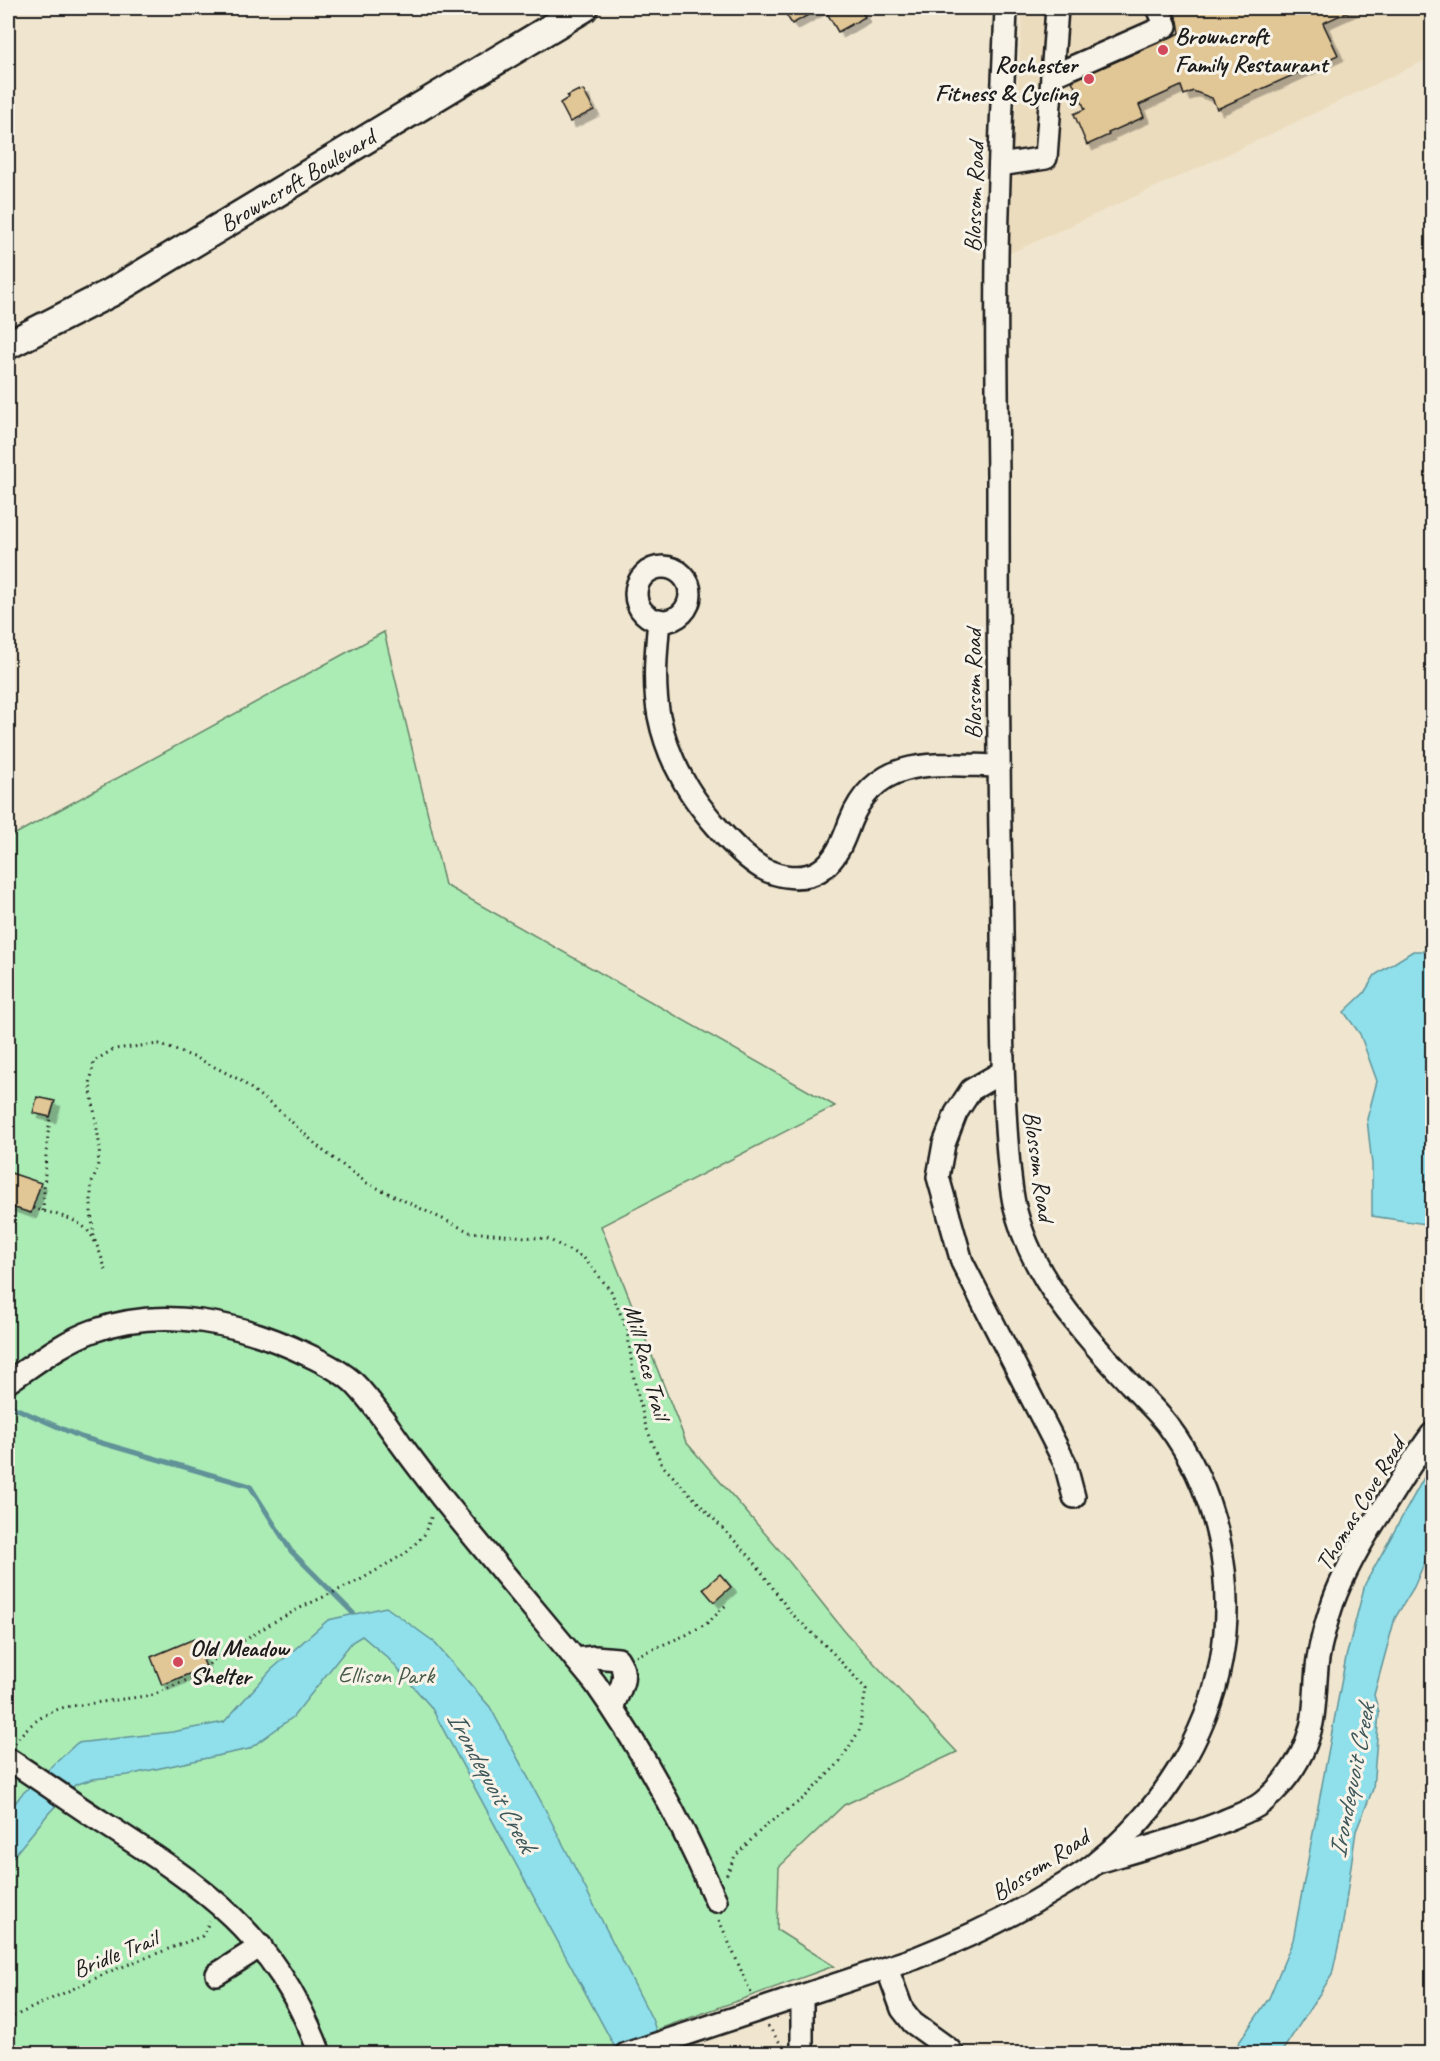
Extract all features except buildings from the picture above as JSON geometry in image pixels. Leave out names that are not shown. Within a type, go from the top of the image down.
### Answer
[{"type":"main road","name":"Browncroft Boulevard","points":[[8,345],[42,330],[112,292],[584,8]]},
{"type":"street","name":"Blossom Road","points":[[626,2054],[886,1968],[963,1939],[1024,1909],[1098,1862],[1133,1828],[1159,1797],[1184,1761],[1206,1713],[1221,1664],[1226,1622],[1226,1582],[1220,1543],[1207,1497],[1167,1425],[1095,1346],[1061,1304],[1042,1274],[1024,1236],[1014,1203],[1008,1164],[1002,1072],[997,255],[1006,8]]},
{"type":"street","points":[[1000,165],[1046,158],[1057,8]]},
{"type":"street","points":[[1052,76],[1166,26],[1158,8]]},
{"type":"street","points":[[659,621],[656,688],[659,717],[681,777],[715,824],[744,854],[762,868],[782,877],[800,876],[819,871],[833,858],[866,794],[887,776],[904,768],[921,765],[999,766]]},
{"type":"street","points":[[1002,1072],[971,1090],[956,1113],[944,1144],[938,1177],[962,1262],[1065,1463],[1074,1497]]},
{"type":"street","points":[[8,1382],[74,1339],[110,1326],[147,1318],[182,1318],[228,1326],[279,1341],[325,1363],[352,1381],[366,1396],[442,1497],[612,1707],[656,1780],[698,1860],[716,1901]]},
{"type":"street","name":"Thomas Cove Road","points":[[1098,1862],[1192,1834],[1232,1818],[1260,1804],[1281,1786],[1295,1767],[1305,1747],[1312,1722],[1318,1659],[1333,1601],[1366,1535],[1414,1458],[1432,1434]]},
{"type":"street","points":[[575,1659],[609,1657],[618,1659],[624,1668],[624,1679],[612,1707]]},
{"type":"street","points":[[14,1758],[85,1811],[163,1862],[219,1903],[261,1946],[295,1998],[320,2054]]},
{"type":"street","points":[[217,1974],[261,1946]]},
{"type":"street","points":[[886,1968],[902,2009],[913,2023],[953,2054]]},
{"type":"street","points":[[802,1996],[802,2054]]},
{"type":"path","name":"Mill Race Trail","points":[[94,1242],[91,1185],[100,1148],[90,1084],[94,1061],[114,1049],[159,1044],[199,1059],[240,1080],[282,1113],[322,1150],[367,1182],[470,1232],[548,1239],[584,1258],[611,1291],[627,1330],[634,1379],[646,1427],[662,1465],[753,1560],[790,1612],[866,1689],[859,1731],[839,1763],[804,1798],[766,1825],[735,1856],[716,1901]]},
{"type":"path","points":[[43,1211],[50,1118]]},
{"type":"path","points":[[33,1208],[76,1222],[87,1229],[106,1269]]},
{"type":"path","points":[[14,1758],[31,1724],[52,1710],[153,1695],[181,1684],[196,1676],[216,1658],[272,1623],[345,1587],[406,1553],[424,1535],[433,1516],[431,1507]]},
{"type":"path","points":[[621,1663],[701,1627],[728,1604]]},
{"type":"path","points":[[716,1901],[719,1921],[742,1977],[771,2032],[787,2054]]},
{"type":"path","name":"Bridle Trail","points":[[8,2019],[109,1972],[202,1936],[219,1903]]},
{"type":"shaded area","points":[[1023,8],[1432,8],[1432,57],[1235,151],[1006,255]]},
{"type":"green space","name":"Ellison Park","points":[[384,632],[445,885],[835,1106],[601,1226],[686,1442],[787,1559],[846,1633],[957,1752],[844,1805],[779,1867],[777,1930],[834,1966],[659,2029],[664,2053],[8,2054],[8,838]]},
{"type":"water","points":[[1413,951],[1432,951],[1432,1225],[1372,1216],[1372,1165],[1367,1119],[1377,1081],[1360,1034],[1344,1012],[1364,993],[1375,975]]},
{"type":"water","name":"Irondequoit Creek","points":[[1432,1463],[1432,1545],[1414,1587],[1395,1618],[1374,1695],[1379,1712],[1373,1789],[1356,1831],[1342,1929],[1332,1975],[1281,2053],[1232,2053],[1269,1998],[1293,1940],[1346,1657],[1365,1584]]},
{"type":"water","name":"Irondequoit Creek","points":[[386,1607],[433,1641],[490,1707],[544,1807],[652,2019],[664,2053],[618,2053],[431,1707],[388,1658],[362,1636],[352,1642],[293,1717],[249,1749],[128,1775],[93,1779],[75,1785],[8,1863],[8,1813],[21,1795],[77,1743],[172,1732],[224,1722],[271,1670],[328,1620]]},
{"type":"waterway","points":[[8,1405],[81,1437],[250,1486],[291,1551],[353,1613]]},
{"type":"place","name":"Browncroft Family Restaurant","points":[[1163,50]]},
{"type":"place","name":"Rochester Fitness & Cycling","points":[[1089,79]]},
{"type":"place","name":"Old Meadow Shelter","points":[[178,1662]]}]
